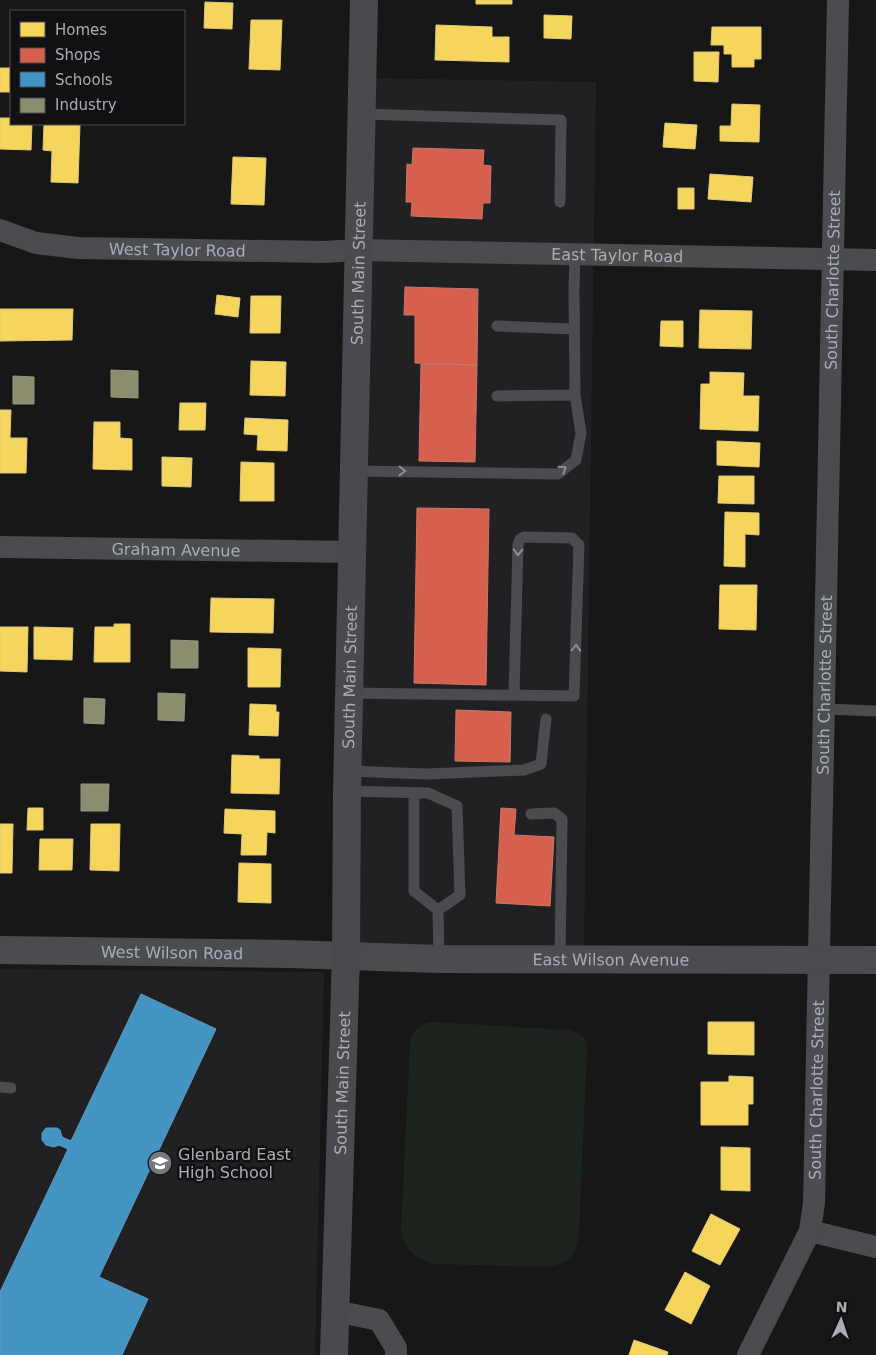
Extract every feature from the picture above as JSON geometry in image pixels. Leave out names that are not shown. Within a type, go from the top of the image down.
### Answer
[{"type":"main road","name":"South Main Street","points":[[334,1355],[346,955],[347,781],[364,0]]},
{"type":"street","name":"South Charlotte Street","points":[[748,1355],[810,1231],[814,1203],[838,0]]},
{"type":"street","name":"West Taylor Road","points":[[0,230],[36,243],[78,248],[324,252],[358,250]]},
{"type":"street","name":"East Taylor Road","points":[[358,250],[876,260]]},
{"type":"street","name":"Graham Avenue","points":[[0,547],[352,552]]},
{"type":"street","name":"West Wilson Road","points":[[0,950],[346,955]]},
{"type":"street","name":"East Wilson Avenue","points":[[346,955],[439,959],[876,960]]},
{"type":"street","points":[[810,1231],[876,1247]]},
{"type":"street","points":[[335,1311],[379,1320],[396,1348],[396,1355]]},
{"type":"lane","points":[[361,114],[561,120],[560,202]]},
{"type":"lane","points":[[354,471],[558,474],[576,460],[581,434],[575,395],[575,253]]},
{"type":"lane","points":[[497,326],[574,329]]},
{"type":"lane","points":[[497,396],[575,395]]},
{"type":"lane","points":[[349,693],[514,696],[574,696],[580,545],[577,540],[572,538],[524,537],[520,539],[518,544],[514,696]]},
{"type":"lane","points":[[825,709],[876,711]]},
{"type":"lane","points":[[347,781],[427,774],[524,770],[541,764],[546,719]]},
{"type":"lane","points":[[347,781],[414,793],[428,793],[457,806],[460,895],[438,910]]},
{"type":"lane","points":[[414,793],[414,891],[438,910]]},
{"type":"lane","points":[[531,814],[554,813],[562,820],[560,959]]},
{"type":"lane","points":[[438,910],[439,959]]},
{"type":"shaded area","points":[[370,78],[596,82],[584,951],[351,948]]},
{"type":"shaded area","name":"Glenbard East High School","points":[[0,969],[324,972],[315,1355],[0,1355]]},
{"type":"shaded area","points":[[435,1022],[568,1030],[579,1034],[586,1041],[579,1233],[574,1253],[562,1263],[547,1267],[434,1264],[416,1257],[404,1242],[401,1230],[410,1042],[419,1027]]},
{"type":"building: Homes","points":[[476,0],[512,0],[512,4],[476,4]]},
{"type":"building: Homes","points":[[205,2],[233,3],[232,29],[204,28]]},
{"type":"building: Homes","points":[[544,15],[572,16],[571,39],[544,38]]},
{"type":"building: Homes","points":[[251,20],[282,20],[280,70],[249,69]]},
{"type":"building: Homes","points":[[436,25],[492,27],[492,37],[509,37],[509,62],[435,60]]},
{"type":"building: Homes","points":[[712,27],[761,27],[761,59],[754,59],[754,67],[732,67],[732,54],[724,54],[724,45],[711,45]]},
{"type":"building: Homes","points":[[694,52],[719,52],[718,82],[694,81]]},
{"type":"building: Homes","points":[[0,68],[10,68],[10,92],[0,92]]},
{"type":"building: Homes","points":[[732,104],[760,105],[759,142],[720,141],[720,126],[731,126]]},
{"type":"building: Homes","points":[[0,118],[10,118],[10,125],[32,125],[31,150],[0,149]]},
{"type":"building: Homes","points":[[665,123],[697,125],[695,149],[663,147]]},
{"type":"building: Homes","points":[[44,125],[80,125],[78,183],[51,182],[52,151],[43,150]]},
{"type":"building: Homes","points":[[233,157],[266,158],[264,205],[231,204]]},
{"type":"building: Homes","points":[[710,174],[753,177],[751,202],[708,199]]},
{"type":"building: Homes","points":[[678,188],[694,188],[694,209],[678,209]]},
{"type":"building: Homes","points":[[217,295],[240,298],[238,317],[215,314]]},
{"type":"building: Homes","points":[[251,296],[281,296],[280,333],[250,333]]},
{"type":"building: Homes","points":[[0,309],[73,309],[72,340],[0,341]]},
{"type":"building: Homes","points":[[700,310],[752,311],[751,349],[699,348]]},
{"type":"building: Homes","points":[[661,321],[683,321],[683,347],[660,346]]},
{"type":"building: Homes","points":[[251,361],[286,362],[285,396],[250,395]]},
{"type":"building: Homes","points":[[710,372],[744,373],[743,396],[759,396],[758,431],[700,429],[701,384],[710,384]]},
{"type":"building: Homes","points":[[180,403],[206,403],[205,430],[179,430]]},
{"type":"building: Homes","points":[[0,410],[11,410],[10,438],[27,438],[26,473],[0,473]]},
{"type":"building: Homes","points":[[245,418],[288,420],[287,451],[257,450],[258,435],[244,434]]},
{"type":"building: Homes","points":[[94,422],[120,422],[120,438],[132,439],[132,470],[93,469]]},
{"type":"building: Homes","points":[[717,441],[760,443],[759,467],[717,465]]},
{"type":"building: Homes","points":[[162,457],[192,458],[191,487],[162,486]]},
{"type":"building: Homes","points":[[241,462],[274,463],[274,501],[240,501]]},
{"type":"building: Homes","points":[[719,476],[754,476],[754,504],[718,503]]},
{"type":"building: Homes","points":[[725,512],[759,513],[759,535],[745,534],[745,567],[724,566]]},
{"type":"building: Homes","points":[[720,585],[757,585],[756,630],[719,629]]},
{"type":"building: Homes","points":[[211,598],[274,599],[273,633],[210,632]]},
{"type":"building: Homes","points":[[114,624],[130,624],[130,662],[94,662],[95,627],[114,627]]},
{"type":"building: Homes","points":[[0,627],[28,627],[27,672],[0,671]]},
{"type":"building: Homes","points":[[34,627],[73,628],[72,660],[34,659]]},
{"type":"building: Homes","points":[[248,648],[281,649],[280,687],[248,687]]},
{"type":"building: Homes","points":[[250,704],[276,705],[276,712],[279,712],[278,736],[249,735]]},
{"type":"building: Homes","points":[[232,755],[259,756],[259,759],[280,759],[279,794],[231,793]]},
{"type":"building: Homes","points":[[28,808],[43,808],[43,830],[27,830]]},
{"type":"building: Homes","points":[[225,809],[275,811],[275,833],[267,832],[266,855],[241,855],[242,834],[224,833]]},
{"type":"building: Homes","points":[[0,824],[13,824],[12,873],[0,873]]},
{"type":"building: Homes","points":[[91,824],[120,824],[119,871],[90,870]]},
{"type":"building: Homes","points":[[40,839],[73,839],[72,870],[39,870]]},
{"type":"building: Homes","points":[[239,863],[271,864],[271,903],[238,902]]},
{"type":"building: Homes","points":[[708,1022],[754,1022],[754,1055],[708,1054]]},
{"type":"building: Homes","points":[[729,1076],[753,1077],[753,1104],[748,1104],[748,1125],[701,1125],[701,1082],[729,1082]]},
{"type":"building: Homes","points":[[721,1147],[750,1148],[750,1191],[721,1190]]},
{"type":"building: Homes","points":[[711,1214],[740,1229],[720,1265],[692,1251]]},
{"type":"building: Homes","points":[[685,1272],[710,1286],[691,1324],[665,1310]]},
{"type":"building: Homes","points":[[634,1340],[668,1352],[667,1355],[629,1355]]},
{"type":"building: Shops","points":[[413,148],[484,150],[483,165],[491,166],[490,203],[483,203],[482,219],[411,216],[412,202],[406,202],[407,164],[412,165]]},
{"type":"building: Shops","points":[[405,287],[478,289],[477,365],[415,363],[415,315],[404,315]]},
{"type":"building: Shops","points":[[421,364],[477,365],[475,462],[419,461]]},
{"type":"building: Shops","points":[[417,508],[489,509],[486,685],[414,683]]},
{"type":"building: Shops","points":[[456,710],[511,712],[510,762],[455,761]]},
{"type":"building: Shops","points":[[501,808],[516,809],[514,835],[554,837],[550,906],[496,903]]},
{"type":"building: Schools","name":"Glenbard East High School","points":[[141,994],[216,1029],[99,1277],[148,1299],[122,1355],[0,1355],[0,1292],[68,1149],[59,1145],[54,1147],[46,1145],[42,1140],[42,1133],[46,1128],[57,1128],[60,1130],[62,1137],[71,1141]]},
{"type":"building: Industry","points":[[111,370],[138,371],[138,398],[111,397]]},
{"type":"building: Industry","points":[[13,376],[34,377],[34,404],[13,404]]},
{"type":"building: Industry","points":[[171,640],[198,641],[198,668],[171,668]]},
{"type":"building: Industry","points":[[158,693],[185,694],[184,721],[158,720]]},
{"type":"building: Industry","points":[[84,698],[105,699],[104,724],[84,723]]},
{"type":"building: Industry","points":[[81,784],[109,784],[108,811],[81,811]]},
{"type":"place","name":"Glenbard East High School","points":[[160,1163]]}]
